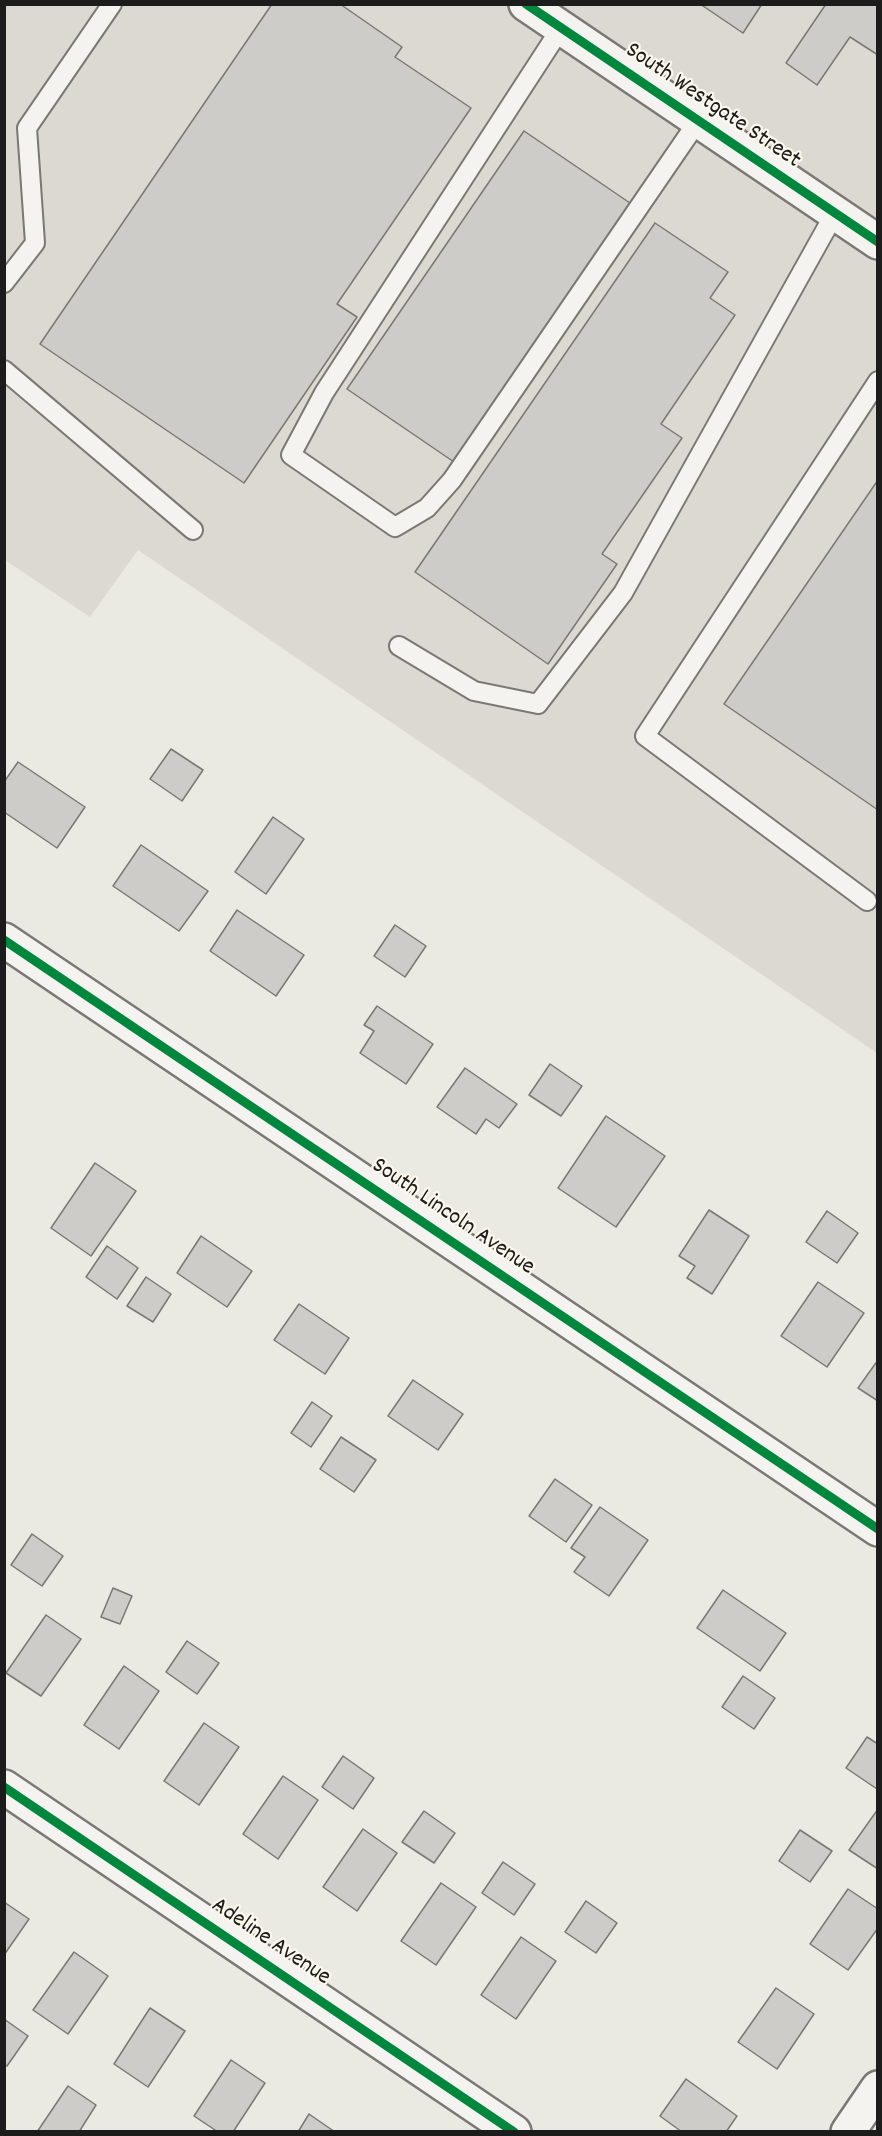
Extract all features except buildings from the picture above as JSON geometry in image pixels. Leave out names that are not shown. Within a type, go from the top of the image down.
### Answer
[{"type":"street","name":"South Westgate Street","points":[[525,4],[878,242]]},
{"type":"street","name":"South Lincoln Avenue","points":[[4,940],[878,1529]]},
{"type":"street","name":"Adeline Avenue","points":[[4,1787],[514,2132]]},
{"type":"street","points":[[848,2132],[878,2088]]},
{"type":"lane","points":[[4,283],[35,243],[27,128],[112,4]]},
{"type":"lane","points":[[561,28],[324,393],[291,454],[395,526],[427,508],[452,480],[698,121]]},
{"type":"lane","points":[[399,646],[474,691],[538,704],[623,593],[835,213]]},
{"type":"lane","points":[[4,370],[193,530]]},
{"type":"lane","points":[[867,901],[645,736],[878,381]]},
{"type":"shaded area","points":[[4,5],[877,5],[877,1053],[138,550],[90,617],[5,560]]},
{"type":"cycle path","points":[[526,4],[878,242]]},
{"type":"cycle path","points":[[4,940],[878,1529]]},
{"type":"cycle path","points":[[4,1787],[514,2132]]}]
